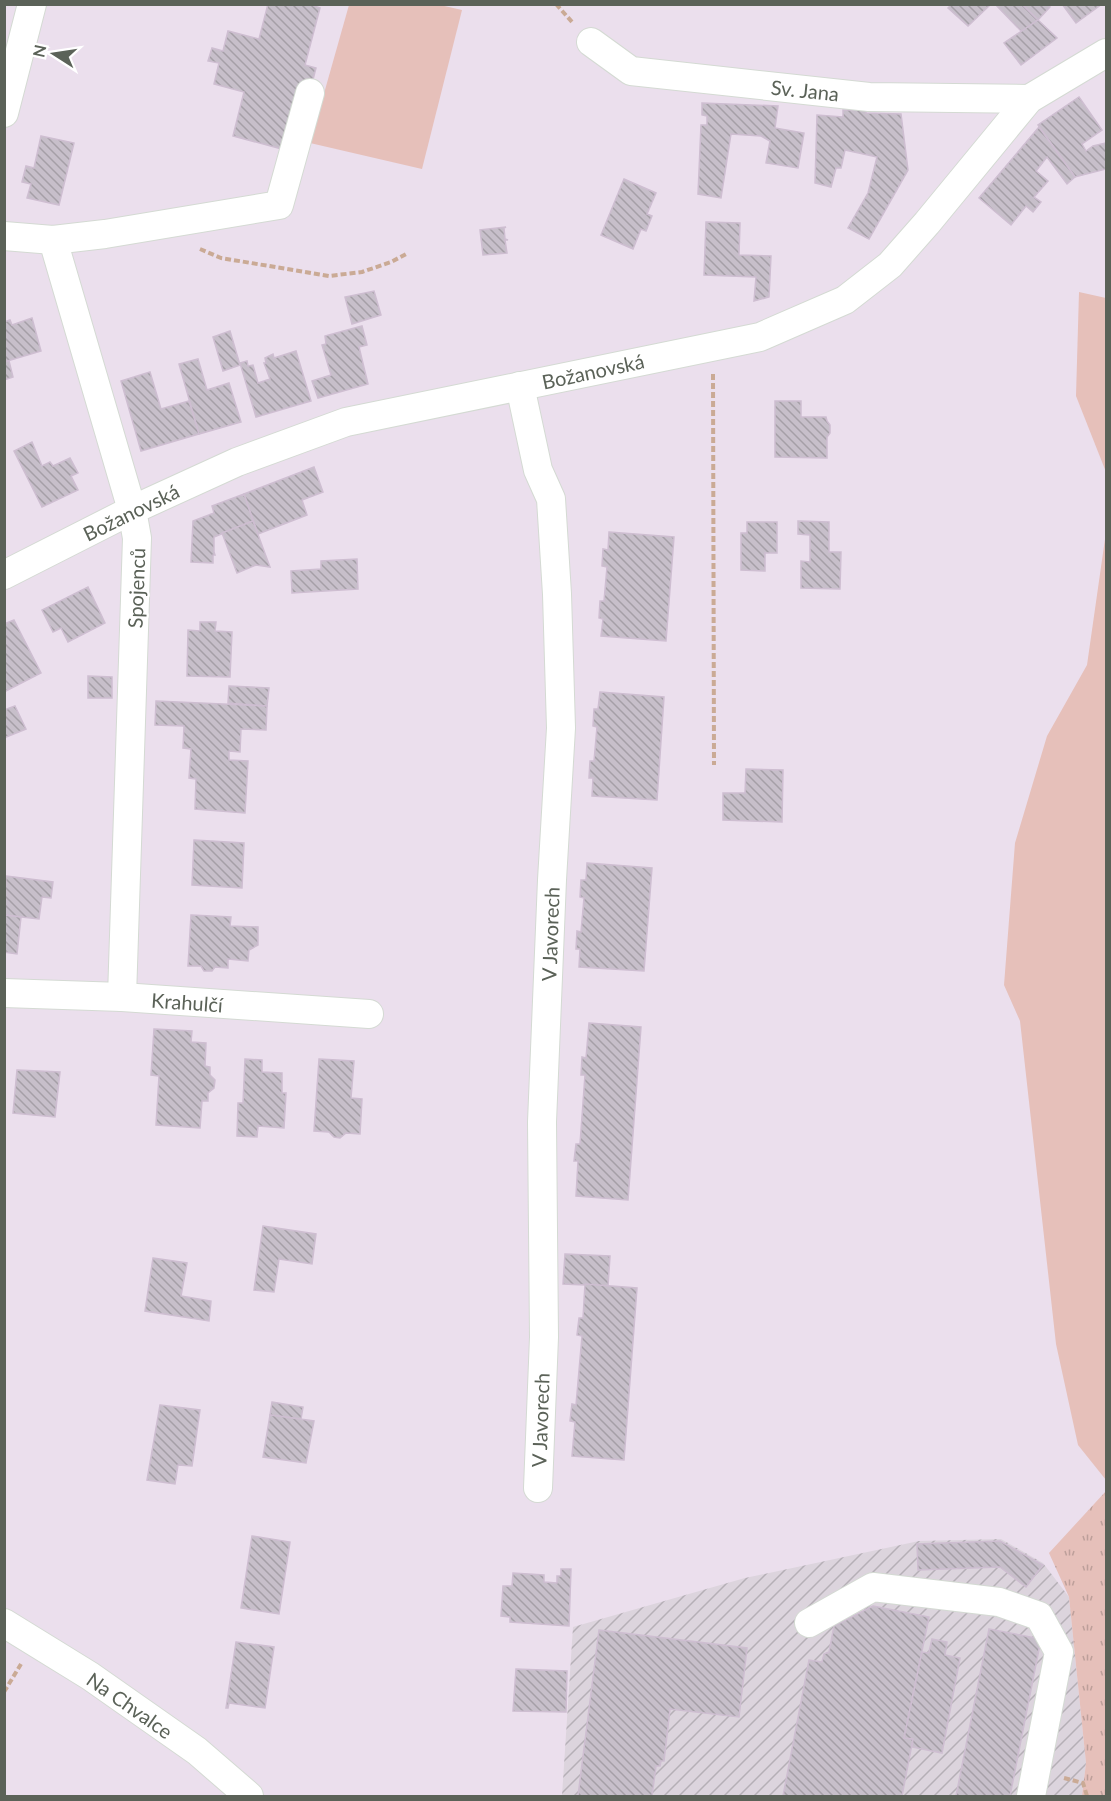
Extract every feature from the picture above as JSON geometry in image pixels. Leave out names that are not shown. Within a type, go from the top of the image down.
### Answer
[{"type":"street","points":[[4,113],[32,4]]},
{"type":"street","name":"Sv. Jana","points":[[591,42],[631,71],[868,97],[1029,99]]},
{"type":"street","name":"Božanovská","points":[[4,574],[132,510],[237,462],[346,422],[760,337],[845,300],[890,265],[1029,99],[1107,53]]},
{"type":"street","points":[[4,236],[53,240],[279,205],[310,93]]},
{"type":"street","name":"Spojenců","points":[[53,240],[132,510],[137,538],[122,997]]},
{"type":"street","name":"V Javorech","points":[[520,386],[538,470],[551,499],[557,594],[561,728],[542,1122],[544,1337],[538,1488]]},
{"type":"street","name":"Krahulčí","points":[[4,993],[122,997],[369,1014]]},
{"type":"street","points":[[809,1623],[873,1587],[999,1602],[1039,1616],[1059,1652],[1031,1797]]},
{"type":"street","name":"Na Chvalce","points":[[4,1623],[90,1676],[197,1751],[249,1797]]},
{"type":"path","points":[[161,225],[186,243],[221,258],[329,276],[362,272],[392,262],[408,253]]},
{"type":"path","points":[[712,347],[714,765]]},
{"type":"shaded area","points":[[1001,1539],[1043,1563],[1069,1597],[1086,1763],[1082,1796],[562,1796],[573,1627],[745,1578],[919,1541]]},
{"type":"green space","points":[[349,5],[440,5],[462,10],[422,169],[310,143]]},
{"type":"green space","points":[[1079,292],[1106,298],[1106,472],[1076,396]]},
{"type":"green space","points":[[1106,532],[1106,1480],[1078,1445],[1056,1344],[1020,1021],[1004,985],[1015,843],[1047,736],[1087,665]]},
{"type":"green space","points":[[1106,1491],[1106,1796],[1082,1796],[1086,1763],[1069,1597],[1049,1553]]},
{"type":"building","points":[[268,4],[309,4],[320,8],[305,65],[316,68],[309,95],[282,149],[233,136],[244,92],[214,84],[219,63],[208,61],[212,48],[223,51],[228,31],[259,39]]},
{"type":"building","points":[[952,4],[991,4],[968,26],[948,8]]},
{"type":"building","points":[[995,4],[1022,4],[1038,20],[1022,32]]},
{"type":"building","points":[[1022,4],[1048,4],[1050,7],[1038,20]]},
{"type":"building","points":[[1062,4],[1102,4],[1076,23]]},
{"type":"building","points":[[1038,20],[1057,38],[1021,65],[1004,43]]},
{"type":"building","points":[[1079,97],[1102,130],[1082,144],[1086,151],[1093,146],[1106,143],[1106,169],[1075,177],[1038,125]]},
{"type":"building","points":[[702,103],[778,106],[775,128],[804,133],[798,168],[766,163],[770,141],[761,136],[731,134],[721,198],[698,194],[701,125],[707,125],[707,116],[702,115]]},
{"type":"building","points":[[843,110],[901,114],[908,170],[869,239],[848,228],[868,193],[877,157],[845,150],[841,168],[836,168],[831,187],[815,183],[817,115],[843,117]]},
{"type":"building","points":[[1039,127],[1075,177],[1067,184],[1047,157],[1036,171],[1048,181],[1034,197],[1041,202],[1033,212],[1026,206],[1011,225],[979,198]]},
{"type":"building","points":[[41,136],[74,143],[59,205],[27,198],[31,184],[22,182],[26,166],[34,168]]},
{"type":"building","points":[[624,179],[656,193],[647,214],[652,216],[646,231],[641,229],[633,249],[601,235]]},
{"type":"building","points":[[706,222],[740,223],[739,255],[771,256],[769,297],[754,301],[756,277],[704,275]]},
{"type":"building","points":[[506,227],[504,228],[505,239],[508,240],[505,240],[507,253],[483,255],[480,230]]},
{"type":"building","points":[[374,291],[381,315],[352,324],[345,297]]},
{"type":"building","points":[[32,318],[41,351],[4,362],[4,322],[10,320],[12,325]]},
{"type":"building","points":[[362,326],[367,345],[359,347],[368,384],[318,398],[312,381],[331,375],[322,345],[326,344],[325,336]]},
{"type":"building","points":[[230,331],[240,365],[223,371],[213,337]]},
{"type":"building","points":[[296,351],[311,401],[256,417],[240,363],[247,361],[248,366],[253,365],[258,383],[270,379],[264,363],[266,363],[265,358],[273,354],[274,358]]},
{"type":"building","points":[[198,359],[207,390],[229,383],[241,422],[199,434],[179,364]]},
{"type":"building","points":[[9,361],[13,377],[4,380],[4,362]]},
{"type":"building","points":[[150,372],[161,409],[189,401],[199,434],[141,451],[121,381]]},
{"type":"building","points":[[775,401],[801,401],[801,417],[826,417],[830,425],[830,433],[827,437],[827,458],[775,457]]},
{"type":"building","points":[[32,442],[42,466],[50,462],[53,466],[70,458],[78,473],[71,476],[78,490],[42,507],[14,451]]},
{"type":"building","points":[[314,467],[323,492],[302,500],[307,515],[258,534],[244,494]]},
{"type":"building","points":[[244,494],[253,521],[214,537],[213,563],[191,562],[193,521],[214,513],[212,506]]},
{"type":"building","points":[[253,521],[270,567],[256,565],[237,573],[222,533]]},
{"type":"building","points":[[798,521],[829,522],[829,552],[841,552],[840,589],[801,588],[801,561],[810,562],[810,535],[798,534]]},
{"type":"building","points":[[747,522],[777,522],[777,553],[765,553],[765,571],[741,570],[741,533],[747,533]]},
{"type":"building","points":[[609,532],[674,537],[666,641],[601,636],[603,619],[599,618],[600,601],[604,601],[607,567],[602,566],[603,549],[608,550]]},
{"type":"building","points":[[357,559],[358,589],[292,593],[291,571],[321,569],[321,561]]},
{"type":"building","points":[[88,587],[105,623],[68,642],[61,628],[53,632],[42,610]]},
{"type":"building","points":[[14,620],[41,673],[4,692],[4,624]]},
{"type":"building","points":[[200,622],[216,622],[215,631],[232,632],[230,677],[187,676],[188,630],[200,631]]},
{"type":"building","points":[[88,676],[112,677],[112,698],[88,698]]},
{"type":"building","points":[[229,686],[269,688],[267,706],[228,703]]},
{"type":"building","points":[[600,692],[664,697],[657,800],[592,796],[593,778],[589,778],[590,761],[594,761],[597,727],[593,726],[594,709],[598,709]]},
{"type":"building","points":[[156,701],[267,706],[266,730],[241,729],[240,752],[229,751],[229,760],[248,761],[245,813],[195,809],[196,779],[189,778],[191,749],[183,748],[184,726],[155,725]]},
{"type":"building","points":[[15,706],[26,729],[4,738],[4,710]]},
{"type":"building","points":[[746,769],[783,770],[782,822],[723,820],[723,793],[745,793]]},
{"type":"building","points":[[194,840],[244,843],[242,888],[192,885]]},
{"type":"building","points":[[587,863],[652,868],[644,971],[579,967],[580,949],[576,949],[577,931],[581,932],[584,898],[580,897],[581,880],[586,880]]},
{"type":"building","points":[[6,876],[53,882],[51,898],[42,897],[39,919],[4,915]]},
{"type":"building","points":[[4,915],[21,917],[17,954],[4,952]]},
{"type":"building","points":[[191,915],[231,917],[230,926],[258,927],[258,945],[249,950],[248,961],[228,959],[228,968],[215,967],[212,971],[204,971],[201,966],[188,966]]},
{"type":"building","points":[[589,1023],[641,1027],[628,1200],[576,1196],[578,1161],[574,1161],[576,1144],[580,1144],[585,1075],[581,1075],[582,1057],[586,1058]]},
{"type":"building","points":[[154,1029],[192,1031],[191,1042],[206,1043],[205,1066],[210,1067],[210,1075],[215,1080],[214,1088],[208,1093],[208,1101],[202,1101],[200,1128],[156,1125],[159,1076],[151,1075]]},
{"type":"building","points":[[245,1059],[262,1060],[262,1072],[282,1073],[282,1093],[286,1093],[284,1128],[258,1126],[257,1137],[237,1136],[238,1103],[243,1103]]},
{"type":"building","points":[[319,1059],[354,1061],[351,1098],[362,1099],[360,1134],[346,1133],[340,1138],[334,1137],[329,1132],[314,1131]]},
{"type":"building","points":[[17,1070],[60,1072],[55,1117],[13,1113]]},
{"type":"building","points":[[263,1226],[316,1234],[312,1264],[279,1259],[274,1292],[254,1290]]},
{"type":"building","points":[[565,1254],[610,1256],[608,1286],[563,1284]]},
{"type":"building","points":[[153,1258],[187,1263],[181,1296],[211,1301],[209,1321],[145,1311]]},
{"type":"building","points":[[585,1284],[637,1288],[624,1460],[572,1456],[575,1422],[570,1421],[572,1404],[576,1405],[582,1336],[577,1335],[579,1318],[583,1318]]},
{"type":"building","points":[[272,1402],[303,1407],[301,1419],[270,1415]]},
{"type":"building","points":[[160,1405],[200,1410],[192,1466],[178,1465],[175,1484],[147,1480]]},
{"type":"building","points":[[270,1415],[314,1421],[306,1463],[263,1457]]},
{"type":"building","points":[[252,1536],[290,1542],[279,1614],[241,1608]]},
{"type":"building","points":[[1000,1541],[1043,1565],[1026,1587],[1000,1567],[918,1570],[917,1544]]},
{"type":"building","points":[[561,1569],[571,1569],[569,1626],[510,1622],[510,1617],[501,1616],[503,1586],[512,1586],[513,1573],[544,1575],[544,1582],[557,1583],[557,1576],[561,1576]]},
{"type":"building","points":[[873,1606],[929,1617],[904,1738],[913,1739],[902,1796],[783,1796],[809,1660],[822,1662],[824,1654],[829,1652],[834,1626]]},
{"type":"building","points":[[989,1629],[1041,1639],[1010,1796],[956,1796]]},
{"type":"building","points":[[599,1630],[747,1648],[739,1717],[670,1709],[664,1761],[661,1761],[660,1766],[656,1766],[652,1796],[578,1796]]},
{"type":"building","points":[[932,1639],[947,1642],[945,1655],[960,1658],[942,1753],[912,1747],[913,1739],[904,1738],[922,1652],[929,1652]]},
{"type":"building","points":[[236,1642],[274,1647],[265,1708],[229,1703],[226,1708]]},
{"type":"building","points":[[516,1669],[567,1671],[566,1712],[513,1711]]}]
